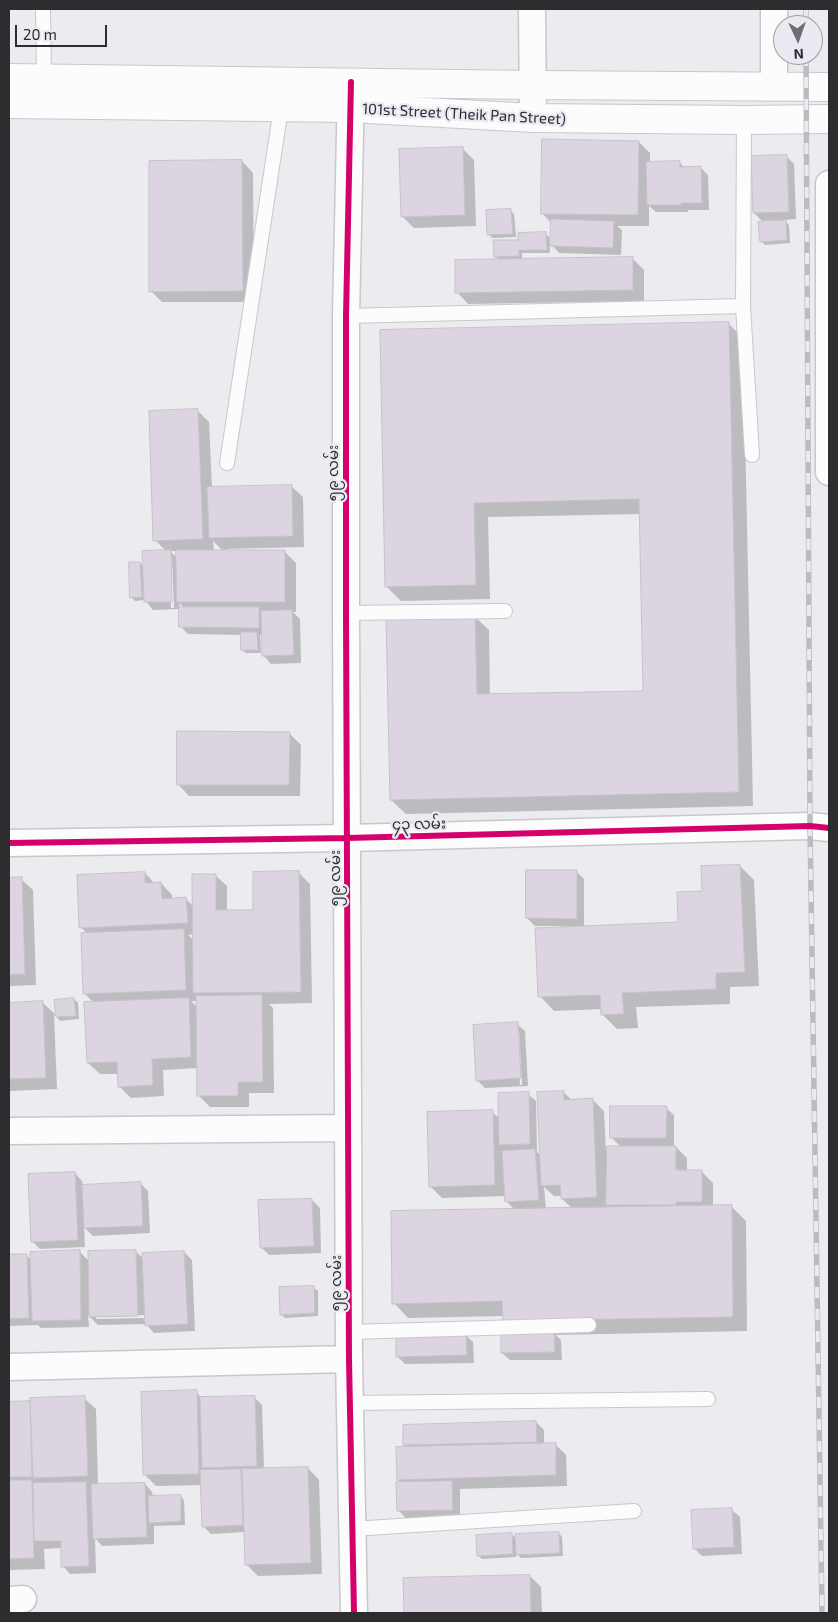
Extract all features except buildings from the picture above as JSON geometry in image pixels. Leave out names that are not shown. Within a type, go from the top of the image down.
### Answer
[{"type":"main road","name":"101st Street (Theik Pan Street)","points":[[9,78],[44,78],[351,95],[533,118],[829,119]]},
{"type":"main road","name":"101st Street (Theik Pan Street)","points":[[9,104],[281,108],[351,95],[532,85],[829,87]]},
{"type":"street","points":[[532,9],[533,118]]},
{"type":"street","points":[[774,9],[774,87]]},
{"type":"street","name":"၅၉ လမ်း","points":[[351,95],[346,316],[346,613],[349,1359],[354,1613]]},
{"type":"street","points":[[829,184],[829,472]]},
{"type":"street","name":"၄၃ လမ်း","points":[[9,843],[347,838],[810,826],[829,828]]},
{"type":"street","points":[[9,1131],[348,1128]]},
{"type":"street","points":[[9,1367],[349,1359]]},
{"type":"lane","points":[[42,9],[44,78]]},
{"type":"lane","points":[[228,463],[281,108]]},
{"type":"lane","points":[[744,120],[743,306],[752,455]]},
{"type":"lane","points":[[346,316],[743,306]]},
{"type":"lane","points":[[346,613],[505,611]]},
{"type":"lane","points":[[349,1332],[589,1325]]},
{"type":"lane","points":[[350,1403],[708,1399]]},
{"type":"lane","points":[[352,1529],[634,1510]]},
{"type":"railway","points":[[806,9],[806,15]]},
{"type":"railway","points":[[806,65],[810,826],[822,1613]]},
{"type":"cycle path","points":[[351,82],[346,316],[346,613],[349,1359],[354,1613]]},
{"type":"cycle path","points":[[9,843],[347,838],[810,826],[829,828]]}]
